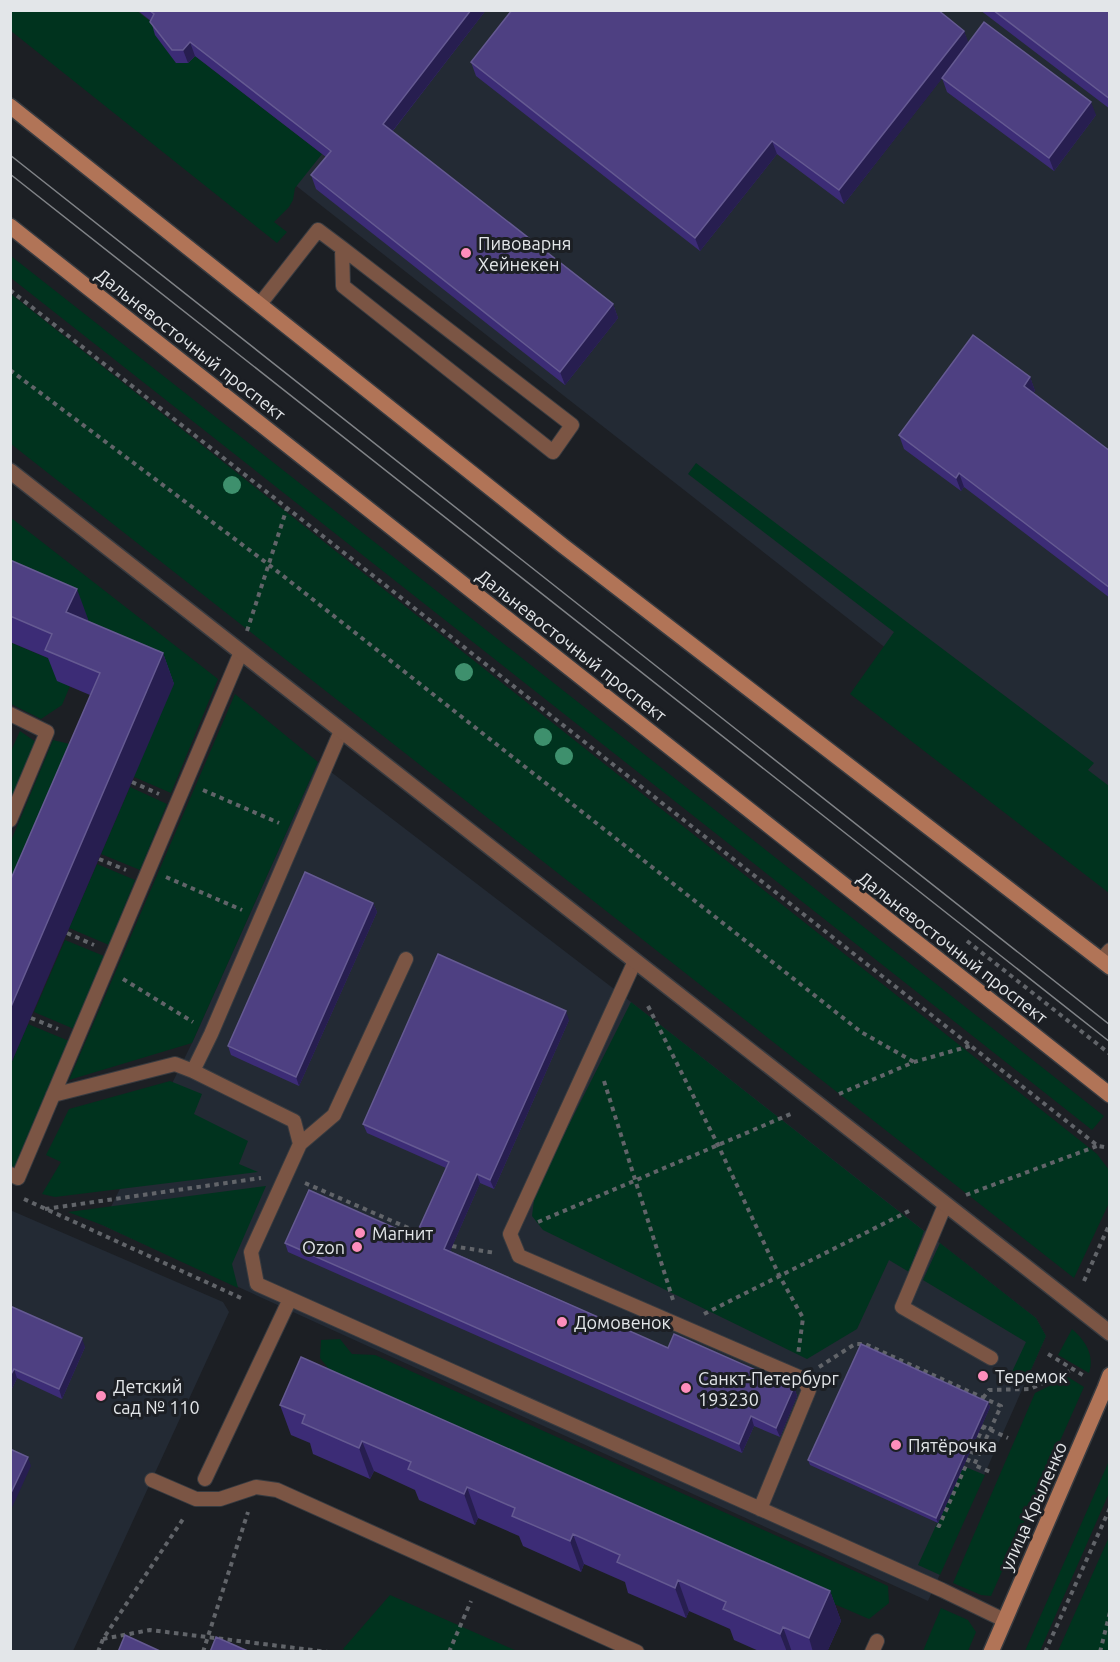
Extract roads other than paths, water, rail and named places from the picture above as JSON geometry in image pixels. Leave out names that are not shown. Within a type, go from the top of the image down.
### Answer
[{"type":"main road","points":[[10,106],[562,545],[1107,959]]},
{"type":"main road","name":"Дальневосточный проспект","points":[[10,226],[1110,1095]]},
{"type":"main road","name":"улица Крыленко","points":[[991,1652],[1110,1375]]},
{"type":"street","points":[[10,471],[1110,1333]]},
{"type":"lane","points":[[260,304],[318,230],[342,248],[572,425],[553,452],[343,286],[342,248]]},
{"type":"lane","points":[[10,1174],[18,1178],[241,652]]},
{"type":"lane","points":[[10,714],[47,732],[10,820]]},
{"type":"lane","points":[[193,1071],[341,731]]},
{"type":"lane","points":[[406,958],[334,1115],[300,1144],[286,1174],[251,1252],[257,1284],[942,1590],[1004,1620]]},
{"type":"lane","points":[[635,961],[510,1234],[519,1256],[802,1379],[809,1390],[760,1509]]},
{"type":"lane","points":[[53,1095],[175,1064],[294,1121],[300,1144]]},
{"type":"lane","points":[[945,1205],[902,1307],[991,1358]]},
{"type":"lane","points":[[205,1479],[290,1299]]},
{"type":"lane","points":[[152,1480],[196,1499],[220,1499],[256,1487],[277,1490],[638,1652]]},
{"type":"tram line","points":[[10,155],[1110,1025]]},
{"type":"tram line","points":[[10,174],[1110,1042]]},
{"type":"place","name":"Пивоварня Хейнекен","points":[[466,253]]},
{"type":"place","name":"Магнит","points":[[360,1233]]},
{"type":"place","name":"Ozon","points":[[357,1247]]},
{"type":"place","name":"Домовенок","points":[[562,1322]]},
{"type":"place","name":"Теремок","points":[[983,1376]]},
{"type":"place","name":"Санкт-Петербург 193230","points":[[686,1388]]},
{"type":"place","name":"Детский сад № 110","points":[[101,1396]]},
{"type":"place","name":"Пятёрочка","points":[[896,1445]]}]
